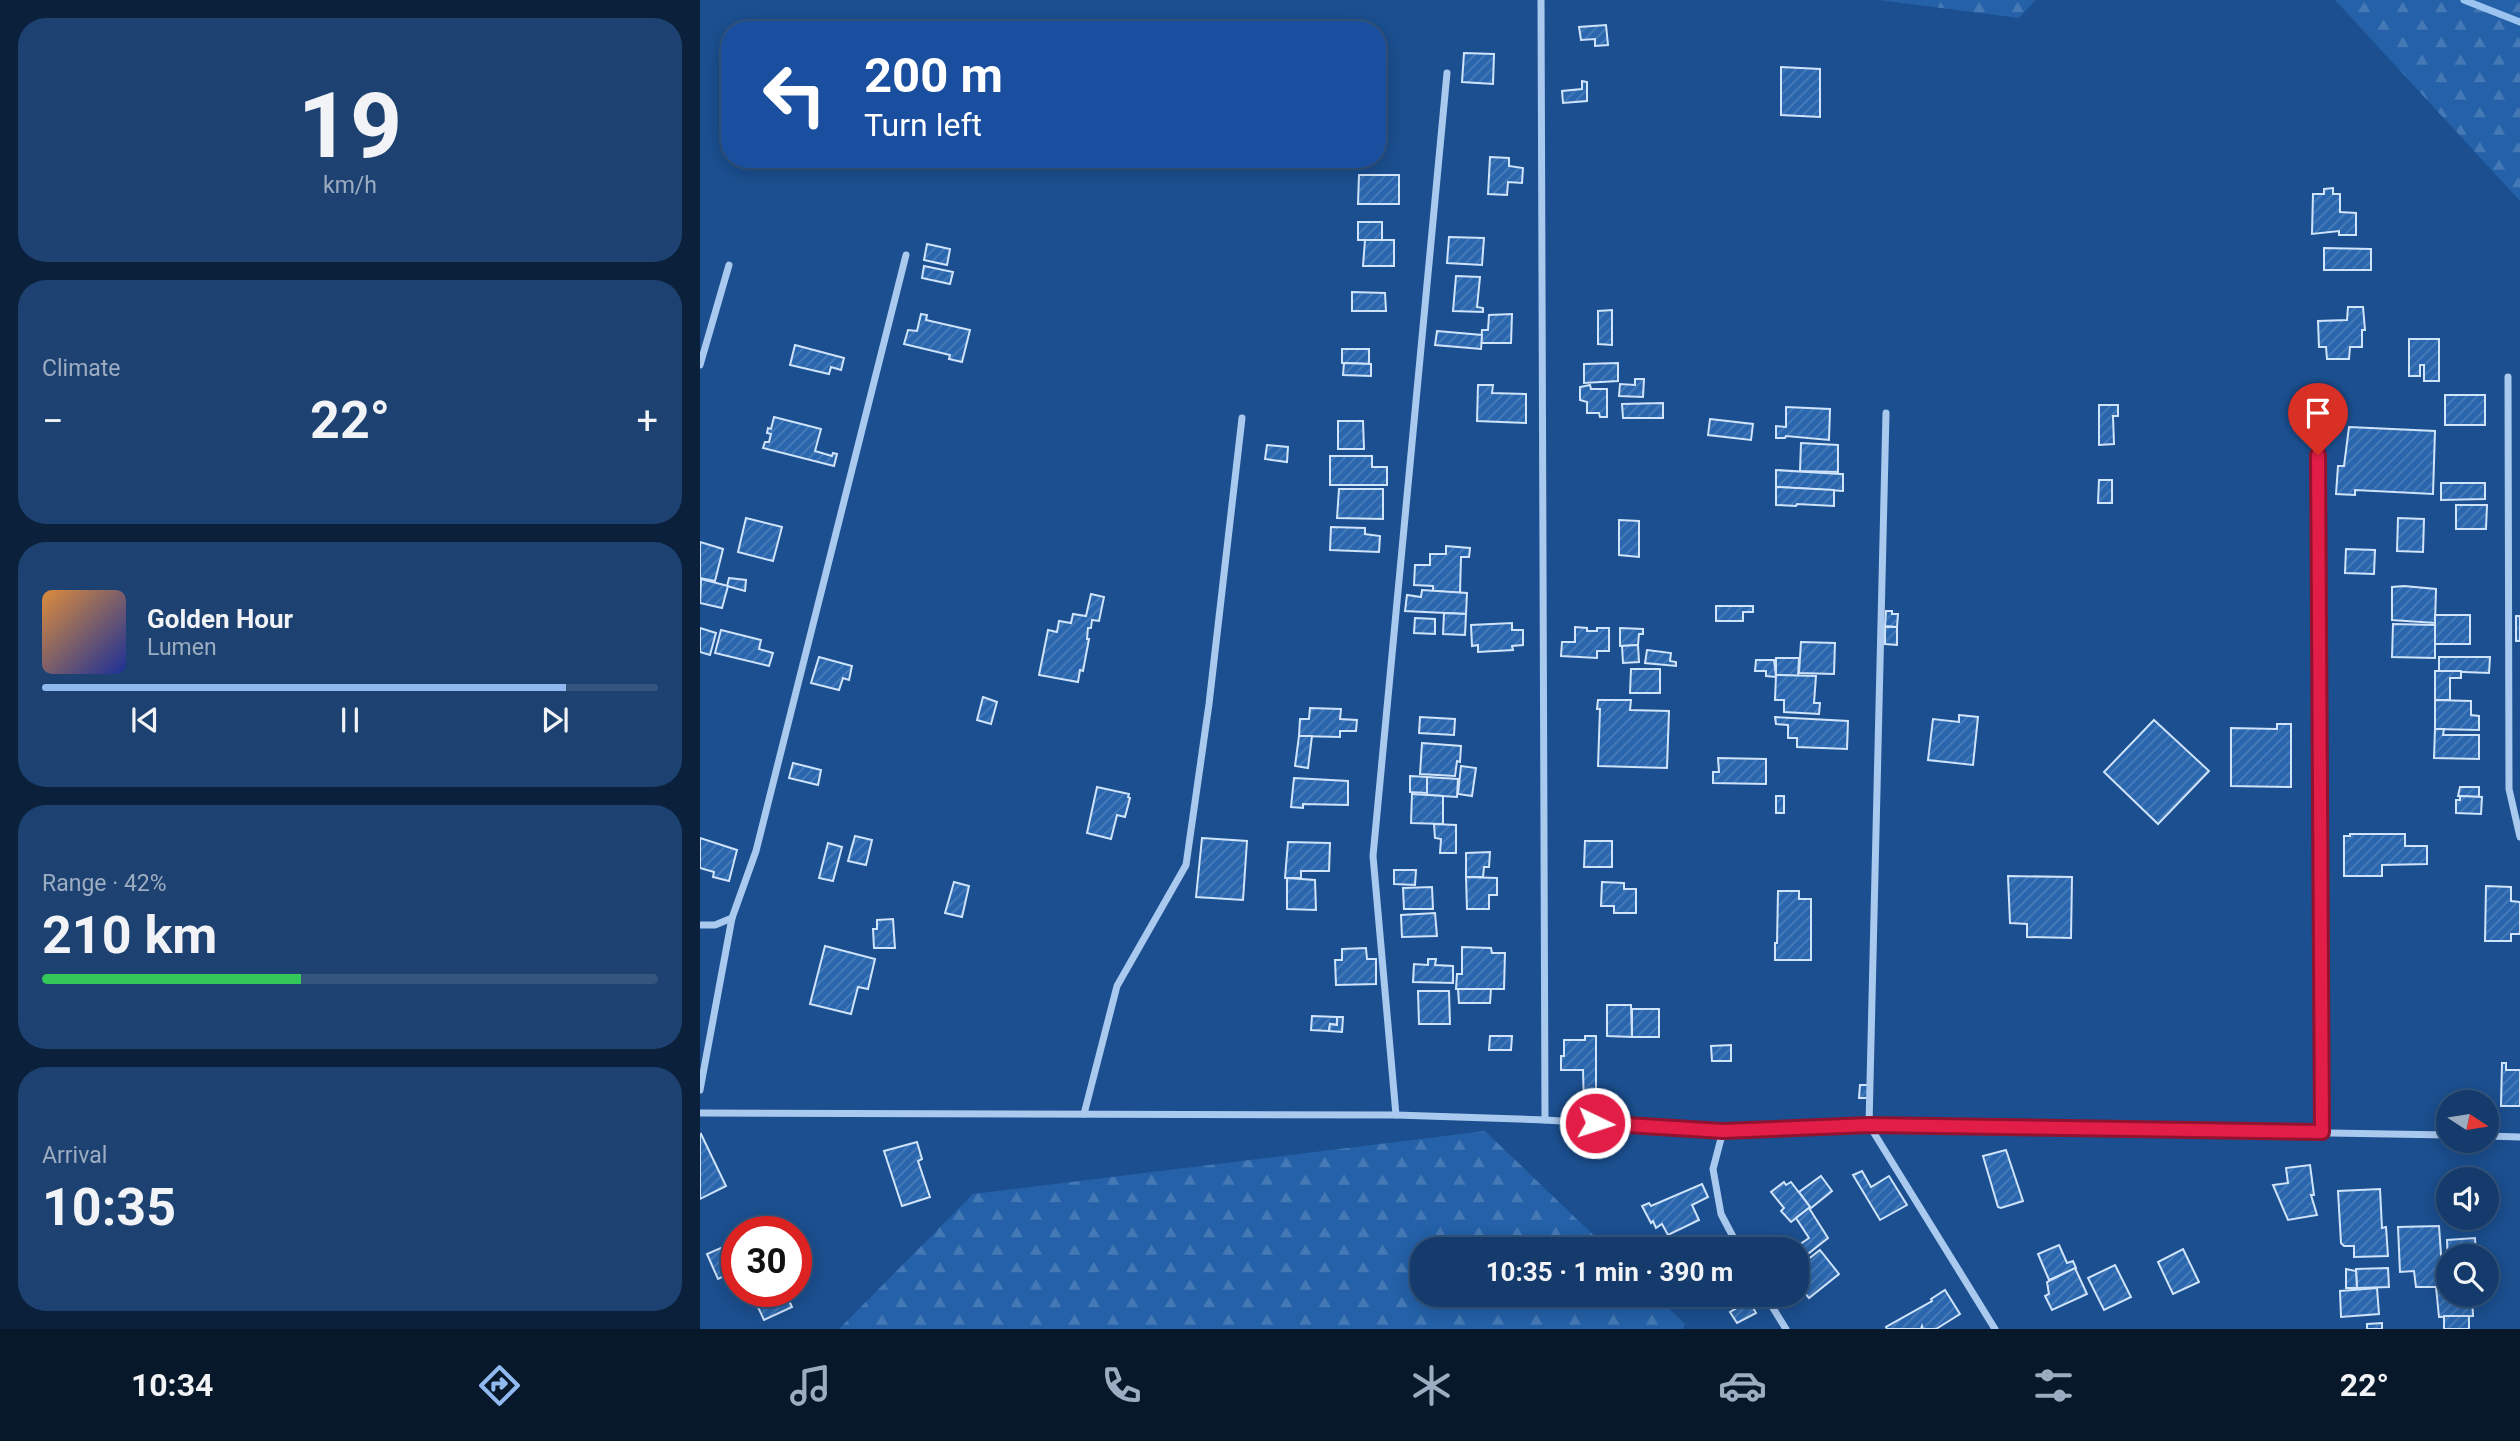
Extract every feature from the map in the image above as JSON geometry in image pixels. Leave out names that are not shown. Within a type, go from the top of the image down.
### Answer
[{"type":"street","points":[[1541,0],[1545,1120]]},
{"type":"street","points":[[1396,1115],[1373,856],[1447,73]]},
{"type":"street","points":[[700,1090],[732,918],[756,851],[906,255]]},
{"type":"street","points":[[700,365],[729,265]]},
{"type":"street","points":[[2508,377],[2508,789],[2520,837]]},
{"type":"street","points":[[1886,413],[1869,1125],[1995,1329]]},
{"type":"street","points":[[1084,1114],[1117,986],[1186,865],[1209,704],[1242,418]]},
{"type":"street","points":[[2318,455],[2322,1132]]},
{"type":"street","points":[[700,925],[715,925],[732,918]]},
{"type":"street","points":[[700,1113],[1396,1115],[1545,1120],[1723,1131],[1869,1125],[2436,1135]]},
{"type":"street","points":[[1723,1131],[1713,1168],[1721,1214],[1733,1237]]},
{"type":"street","points":[[2499,1136],[2520,1137]]},
{"type":"street","points":[[1772,1307],[1786,1329]]},
{"type":"green space","points":[[1879,0],[2036,0],[2019,18]]},
{"type":"green space","points":[[2335,0],[2520,0],[2520,201]]},
{"type":"green space","points":[[1485,1131],[1595,1237],[1410,1237],[1410,1307],[1667,1307],[1685,1324],[1683,1329],[839,1329],[973,1194]]},
{"type":"building","points":[[1606,25],[1608,45],[1595,46],[1595,39],[1581,40],[1579,27]]},
{"type":"building","points":[[1464,53],[1494,54],[1493,84],[1462,82]]},
{"type":"building","points":[[1781,67],[1820,69],[1820,117],[1781,115]]},
{"type":"building","points":[[1582,81],[1587,82],[1587,101],[1563,103],[1562,91],[1582,89]]},
{"type":"building","points":[[1490,157],[1509,158],[1509,166],[1523,168],[1522,183],[1508,182],[1507,195],[1488,194]]},
{"type":"building","points":[[1359,175],[1399,175],[1399,204],[1358,204]]},
{"type":"building","points":[[2333,188],[2333,194],[2340,194],[2340,212],[2356,213],[2356,235],[2339,235],[2339,231],[2312,234],[2313,194],[2324,194],[2324,189]]},
{"type":"building","points":[[1358,222],[1382,222],[1382,240],[1358,240]]},
{"type":"building","points":[[1449,237],[1484,238],[1482,265],[1447,263]]},
{"type":"building","points":[[1365,240],[1394,240],[1394,266],[1363,266]]},
{"type":"building","points":[[927,244],[950,249],[947,265],[924,260]]},
{"type":"building","points":[[2324,248],[2371,249],[2371,270],[2324,270]]},
{"type":"building","points":[[924,266],[953,272],[950,284],[922,278]]},
{"type":"building","points":[[1456,276],[1480,277],[1477,307],[1483,308],[1483,312],[1453,311]]},
{"type":"building","points":[[1352,292],[1385,293],[1386,311],[1352,311]]},
{"type":"building","points":[[2348,307],[2363,307],[2365,330],[2362,330],[2362,347],[2350,347],[2349,359],[2327,359],[2326,347],[2319,347],[2318,321],[2347,320]]},
{"type":"building","points":[[1612,310],[1612,345],[1598,344],[1598,311]]},
{"type":"building","points":[[921,314],[927,315],[926,320],[970,330],[962,362],[949,359],[950,355],[904,344],[908,330],[917,331]]},
{"type":"building","points":[[1512,314],[1511,343],[1481,343],[1482,330],[1488,330],[1489,315]]},
{"type":"building","points":[[1437,331],[1482,335],[1481,349],[1435,345]]},
{"type":"building","points":[[2409,339],[2439,339],[2439,381],[2424,381],[2424,365],[2420,365],[2420,376],[2409,376]]},
{"type":"building","points":[[795,345],[844,358],[841,370],[831,367],[829,374],[790,365]]},
{"type":"building","points":[[1342,349],[1369,349],[1369,364],[1342,363]]},
{"type":"building","points":[[1344,363],[1371,364],[1371,376],[1343,375]]},
{"type":"building","points":[[1618,363],[1618,381],[1584,383],[1584,364]]},
{"type":"building","points":[[1635,379],[1644,379],[1643,397],[1619,396],[1620,384],[1635,385]]},
{"type":"building","points":[[1478,385],[1493,385],[1492,393],[1526,394],[1526,423],[1477,421]]},
{"type":"building","points":[[1590,385],[1591,389],[1607,389],[1607,417],[1600,417],[1599,413],[1587,413],[1587,402],[1580,400],[1580,387]]},
{"type":"building","points":[[2445,395],[2485,395],[2485,425],[2445,425]]},
{"type":"building","points":[[1663,403],[1663,418],[1623,418],[1622,404]]},
{"type":"building","points":[[2099,405],[2118,405],[2118,416],[2113,416],[2114,444],[2099,445]]},
{"type":"building","points":[[1786,407],[1830,409],[1829,440],[1786,436],[1776,438],[1776,426],[1786,427]]},
{"type":"building","points":[[774,417],[821,429],[815,451],[832,456],[833,453],[837,454],[834,466],[763,448],[765,442],[769,442],[771,434],[767,433],[768,428],[771,429]]},
{"type":"building","points":[[1710,419],[1753,424],[1751,440],[1708,435]]},
{"type":"building","points":[[1338,421],[1363,421],[1364,449],[1338,449]]},
{"type":"building","points":[[2349,427],[2435,431],[2433,494],[2355,490],[2355,495],[2336,494],[2338,466],[2344,466]]},
{"type":"building","points":[[1801,443],[1838,445],[1838,472],[1800,471]]},
{"type":"building","points":[[1267,445],[1288,447],[1287,462],[1265,459]]},
{"type":"building","points":[[1330,456],[1372,456],[1372,467],[1387,467],[1387,485],[1330,485]]},
{"type":"building","points":[[1776,470],[1843,474],[1843,491],[1776,487]]},
{"type":"building","points":[[2099,480],[2112,480],[2112,503],[2098,503]]},
{"type":"building","points":[[2441,483],[2485,483],[2485,499],[2441,500]]},
{"type":"building","points":[[1776,487],[1834,490],[1834,506],[1776,505]]},
{"type":"building","points":[[1339,489],[1383,489],[1383,519],[1337,518]]},
{"type":"building","points":[[2456,505],[2487,505],[2486,529],[2456,529]]},
{"type":"building","points":[[746,518],[782,527],[773,561],[738,552]]},
{"type":"building","points":[[2398,518],[2424,519],[2423,552],[2397,551]]},
{"type":"building","points":[[1619,520],[1639,521],[1639,557],[1619,555]]},
{"type":"building","points":[[1331,527],[1365,528],[1365,534],[1380,536],[1379,552],[1330,550]]},
{"type":"building","points":[[700,542],[723,549],[715,581],[700,578]]},
{"type":"building","points":[[1446,546],[1470,548],[1469,557],[1461,557],[1460,593],[1433,591],[1433,586],[1414,585],[1415,565],[1430,565],[1430,554],[1446,554]]},
{"type":"building","points":[[2346,549],[2375,550],[2374,574],[2345,573]]},
{"type":"building","points":[[729,578],[746,580],[745,591],[727,586]]},
{"type":"building","points":[[701,579],[728,586],[722,608],[700,603]]},
{"type":"building","points":[[2392,587],[2436,589],[2435,623],[2392,620]]},
{"type":"building","points":[[1422,590],[1467,593],[1466,614],[1405,611],[1407,595],[1421,597]]},
{"type":"building","points":[[1091,594],[1104,597],[1099,621],[1092,620],[1091,628],[1088,628],[1089,639],[1083,671],[1080,670],[1078,682],[1039,675],[1048,630],[1057,632],[1059,621],[1071,623],[1073,614],[1086,616]]},
{"type":"building","points":[[1716,606],[1753,606],[1753,612],[1743,612],[1743,621],[1716,621]]},
{"type":"building","points":[[1886,611],[1898,614],[1897,627],[1885,626]]},
{"type":"building","points":[[1444,613],[1466,614],[1465,635],[1443,634]]},
{"type":"building","points":[[2435,615],[2470,615],[2470,644],[2435,644]]},
{"type":"building","points":[[2516,616],[2520,616],[2520,641],[2516,641]]},
{"type":"building","points":[[1415,618],[1435,619],[1435,634],[1414,633]]},
{"type":"building","points":[[1512,623],[1512,630],[1523,630],[1523,645],[1512,646],[1513,650],[1478,652],[1478,645],[1472,646],[1471,625]]},
{"type":"building","points":[[2393,624],[2435,625],[2435,658],[2392,657]]},
{"type":"building","points":[[1575,627],[1587,628],[1587,631],[1609,628],[1609,651],[1597,651],[1597,658],[1561,656],[1562,642],[1575,642]]},
{"type":"building","points":[[1885,627],[1897,627],[1897,645],[1885,644]]},
{"type":"building","points":[[700,628],[716,633],[710,655],[700,652]]},
{"type":"building","points":[[1620,628],[1643,629],[1643,634],[1639,634],[1638,645],[1620,646]]},
{"type":"building","points":[[721,630],[761,640],[759,649],[773,653],[769,666],[715,653]]},
{"type":"building","points":[[1801,642],[1835,643],[1834,674],[1799,673]]},
{"type":"building","points":[[1638,645],[1639,662],[1623,663],[1622,646]]},
{"type":"building","points":[[1647,650],[1671,653],[1670,661],[1676,662],[1676,666],[1645,663]]},
{"type":"building","points":[[819,657],[852,666],[849,680],[843,678],[839,690],[811,683]]},
{"type":"building","points":[[2439,657],[2490,657],[2489,673],[2439,671]]},
{"type":"building","points":[[1776,658],[1799,658],[1798,676],[1776,675]]},
{"type":"building","points":[[1756,660],[1774,660],[1776,677],[1766,676],[1766,671],[1755,671]]},
{"type":"building","points":[[1631,669],[1660,669],[1660,693],[1630,693]]},
{"type":"building","points":[[2435,671],[2461,671],[2461,678],[2450,678],[2450,700],[2435,700]]},
{"type":"building","points":[[1776,675],[1816,676],[1814,703],[1820,703],[1819,714],[1784,712],[1784,700],[1775,700]]},
{"type":"building","points":[[983,697],[997,702],[991,724],[977,720]]},
{"type":"building","points":[[1598,700],[1631,700],[1630,710],[1669,711],[1667,768],[1598,766]]},
{"type":"building","points":[[2435,700],[2471,701],[2471,715],[2479,716],[2479,730],[2435,729]]},
{"type":"building","points":[[1310,708],[1341,709],[1340,719],[1357,720],[1356,731],[1340,731],[1340,737],[1299,736],[1300,719],[1309,719]]},
{"type":"building","points":[[1959,715],[1978,717],[1973,765],[1928,760],[1933,719],[1959,722]]},
{"type":"building","points":[[1420,717],[1455,719],[1454,735],[1419,733]]},
{"type":"building","points":[[1775,717],[1848,721],[1847,749],[1797,747],[1797,738],[1788,738],[1788,725],[1776,724]]},
{"type":"building","points":[[2154,720],[2209,771],[2158,824],[2104,772]]},
{"type":"building","points":[[2277,724],[2291,724],[2291,787],[2231,786],[2231,728],[2277,729]]},
{"type":"building","points":[[2435,729],[2444,729],[2443,735],[2479,735],[2479,759],[2434,758]]},
{"type":"building","points":[[1299,736],[1312,736],[1308,768],[1295,766]]},
{"type":"building","points":[[1422,743],[1461,746],[1460,762],[1457,761],[1455,776],[1420,774]]},
{"type":"building","points":[[1718,758],[1766,759],[1766,784],[1713,783],[1713,772],[1719,772]]},
{"type":"building","points":[[793,763],[821,770],[818,785],[789,778]]},
{"type":"building","points":[[1461,766],[1476,768],[1472,796],[1458,794]]},
{"type":"building","points":[[1410,776],[1427,777],[1427,793],[1410,792]]},
{"type":"building","points":[[1427,777],[1458,779],[1457,797],[1427,795]]},
{"type":"building","points":[[1294,778],[1348,781],[1348,805],[1303,804],[1303,808],[1291,807]]},
{"type":"building","points":[[1097,787],[1129,794],[1125,817],[1117,815],[1111,839],[1087,833]]},
{"type":"building","points":[[2460,787],[2479,787],[2479,797],[2458,796]]},
{"type":"building","points":[[1412,794],[1443,796],[1443,824],[1411,823]]},
{"type":"building","points":[[1776,796],[1784,796],[1784,813],[1776,813]]},
{"type":"building","points":[[2460,796],[2482,797],[2481,814],[2456,813],[2456,800],[2460,800]]},
{"type":"building","points":[[1434,824],[1456,825],[1456,853],[1440,853],[1441,839],[1435,838]]},
{"type":"building","points":[[2405,834],[2405,846],[2427,846],[2427,864],[2382,865],[2382,876],[2344,876],[2344,836]]},
{"type":"building","points":[[855,836],[872,840],[866,865],[848,861]]},
{"type":"building","points":[[700,838],[737,850],[729,881],[713,877],[714,872],[700,868]]},
{"type":"building","points":[[1202,838],[1247,841],[1243,900],[1196,897]]},
{"type":"building","points":[[1585,841],[1612,841],[1612,867],[1584,867]]},
{"type":"building","points":[[1288,842],[1330,843],[1329,871],[1301,871],[1301,878],[1285,878]]},
{"type":"building","points":[[828,843],[842,847],[833,881],[819,878]]},
{"type":"building","points":[[1490,852],[1489,867],[1484,867],[1483,877],[1466,877],[1466,853]]},
{"type":"building","points":[[1394,870],[1416,870],[1415,885],[1394,884]]},
{"type":"building","points":[[2008,876],[2072,877],[2071,938],[2027,937],[2027,924],[2010,923]]},
{"type":"building","points":[[1466,877],[1497,878],[1497,895],[1489,895],[1489,909],[1467,909]]},
{"type":"building","points":[[1287,878],[1315,880],[1316,910],[1287,909]]},
{"type":"building","points":[[954,882],[969,886],[962,917],[945,913]]},
{"type":"building","points":[[1602,882],[1624,883],[1624,889],[1636,889],[1636,913],[1614,913],[1614,906],[1601,906]]},
{"type":"building","points":[[2486,886],[2511,887],[2511,901],[2520,902],[2520,934],[2511,934],[2511,941],[2485,941]]},
{"type":"building","points":[[1432,887],[1433,909],[1404,909],[1403,888]]},
{"type":"building","points":[[1778,891],[1799,891],[1799,899],[1811,899],[1811,960],[1775,960]]},
{"type":"building","points":[[1435,913],[1437,936],[1402,937],[1401,915]]},
{"type":"building","points":[[893,919],[895,948],[874,948],[873,929],[877,929],[877,920]]},
{"type":"building","points":[[825,946],[875,959],[868,989],[858,987],[851,1014],[810,1004]]},
{"type":"building","points":[[1462,947],[1491,948],[1492,953],[1505,953],[1504,989],[1456,989],[1457,974],[1462,974]]},
{"type":"building","points":[[1366,948],[1367,959],[1376,959],[1376,984],[1336,985],[1335,960],[1342,960],[1342,949]]},
{"type":"building","points":[[1428,959],[1436,959],[1435,965],[1453,966],[1453,983],[1413,982],[1414,964],[1428,965]]},
{"type":"building","points":[[1458,989],[1491,989],[1490,1003],[1459,1003]]},
{"type":"building","points":[[1418,991],[1449,991],[1450,1024],[1419,1024]]},
{"type":"building","points":[[1607,1005],[1631,1005],[1632,1037],[1607,1036]]},
{"type":"building","points":[[1632,1009],[1659,1009],[1659,1037],[1632,1037]]},
{"type":"building","points":[[1312,1016],[1337,1017],[1337,1025],[1330,1024],[1329,1031],[1311,1030]]},
{"type":"building","points":[[1337,1017],[1343,1017],[1342,1032],[1329,1031],[1330,1024],[1337,1025]]},
{"type":"building","points":[[1490,1036],[1512,1036],[1511,1050],[1489,1050]]},
{"type":"building","points":[[1585,1036],[1596,1036],[1596,1107],[1584,1107],[1583,1070],[1561,1070],[1564,1040],[1585,1040]]},
{"type":"building","points":[[1731,1045],[1731,1061],[1712,1061],[1711,1046]]},
{"type":"building","points":[[2502,1063],[2506,1063],[2506,1070],[2520,1070],[2520,1106],[2501,1106]]},
{"type":"building","points":[[1860,1085],[1870,1085],[1871,1098],[1859,1098]]},
{"type":"building","points":[[700,1135],[726,1186],[700,1199]]},
{"type":"building","points":[[917,1142],[922,1159],[918,1161],[930,1197],[902,1206],[884,1151]]},
{"type":"building","points":[[2006,1150],[2023,1201],[2001,1208],[1998,1207],[1983,1156]]},
{"type":"building","points":[[2310,1165],[2314,1195],[2311,1195],[2317,1215],[2288,1220],[2273,1185],[2288,1183],[2286,1168]]},
{"type":"building","points":[[1862,1171],[1871,1187],[1889,1176],[1907,1205],[1880,1220],[1853,1175]]},
{"type":"building","points":[[1821,1176],[1832,1191],[1811,1208],[1799,1192]]},
{"type":"building","points":[[1784,1182],[1786,1185],[1791,1182],[1810,1207],[1791,1222],[1781,1211],[1784,1208],[1771,1192]]},
{"type":"building","points":[[1702,1184],[1708,1197],[1692,1205],[1699,1220],[1668,1235],[1662,1224],[1656,1228],[1653,1221],[1651,1223],[1642,1206],[1649,1203],[1651,1206]]},
{"type":"building","points":[[2380,1189],[2382,1228],[2386,1227],[2388,1256],[2354,1257],[2354,1246],[2344,1246],[2341,1243],[2338,1191]]},
{"type":"building","points":[[1809,1208],[1828,1238],[1809,1253],[1809,1237],[1796,1218]]},
{"type":"building","points":[[2436,1226],[2436,1230],[2439,1230],[2440,1244],[2436,1244],[2436,1287],[2416,1287],[2414,1271],[2400,1272],[2398,1227]]},
{"type":"building","points":[[2475,1238],[2475,1244],[2447,1244],[2447,1240]]},
{"type":"building","points":[[2059,1245],[2067,1263],[2073,1261],[2076,1268],[2049,1280],[2038,1254]]},
{"type":"building","points":[[721,1248],[721,1278],[718,1279],[707,1254]]},
{"type":"building","points":[[2183,1249],[2199,1282],[2173,1294],[2158,1262]]},
{"type":"building","points":[[1820,1250],[1839,1274],[1809,1298],[1809,1259]]},
{"type":"building","points":[[2115,1265],[2131,1297],[2104,1310],[2088,1278]]},
{"type":"building","points":[[2075,1268],[2087,1294],[2052,1310],[2045,1296],[2049,1294],[2047,1282]]},
{"type":"building","points":[[2388,1268],[2389,1287],[2357,1288],[2356,1269]]},
{"type":"building","points":[[2346,1269],[2356,1271],[2357,1288],[2346,1288]]},
{"type":"building","points":[[2377,1288],[2379,1314],[2341,1317],[2340,1291]]},
{"type":"building","points":[[1945,1290],[1960,1314],[1936,1329],[1923,1329],[1922,1326],[1921,1329],[1887,1329],[1886,1327],[1932,1301],[1931,1299]]},
{"type":"building","points":[[758,1307],[792,1307],[764,1320]]},
{"type":"building","points":[[1734,1307],[1753,1307],[1756,1313],[1737,1323],[1730,1312]]},
{"type":"building","points":[[2438,1307],[2473,1307],[2473,1316],[2439,1317]]},
{"type":"building","points":[[2444,1316],[2469,1316],[2469,1329],[2444,1329]]},
{"type":"building","points":[[2382,1323],[2382,1329],[2367,1329],[2367,1324]]},
{"type":"waterway","points":[[2464,0],[2520,22]]},
{"type":"route","points":[[1595,1123],[1723,1131],[1869,1125],[2322,1132],[2318,455]]}]
